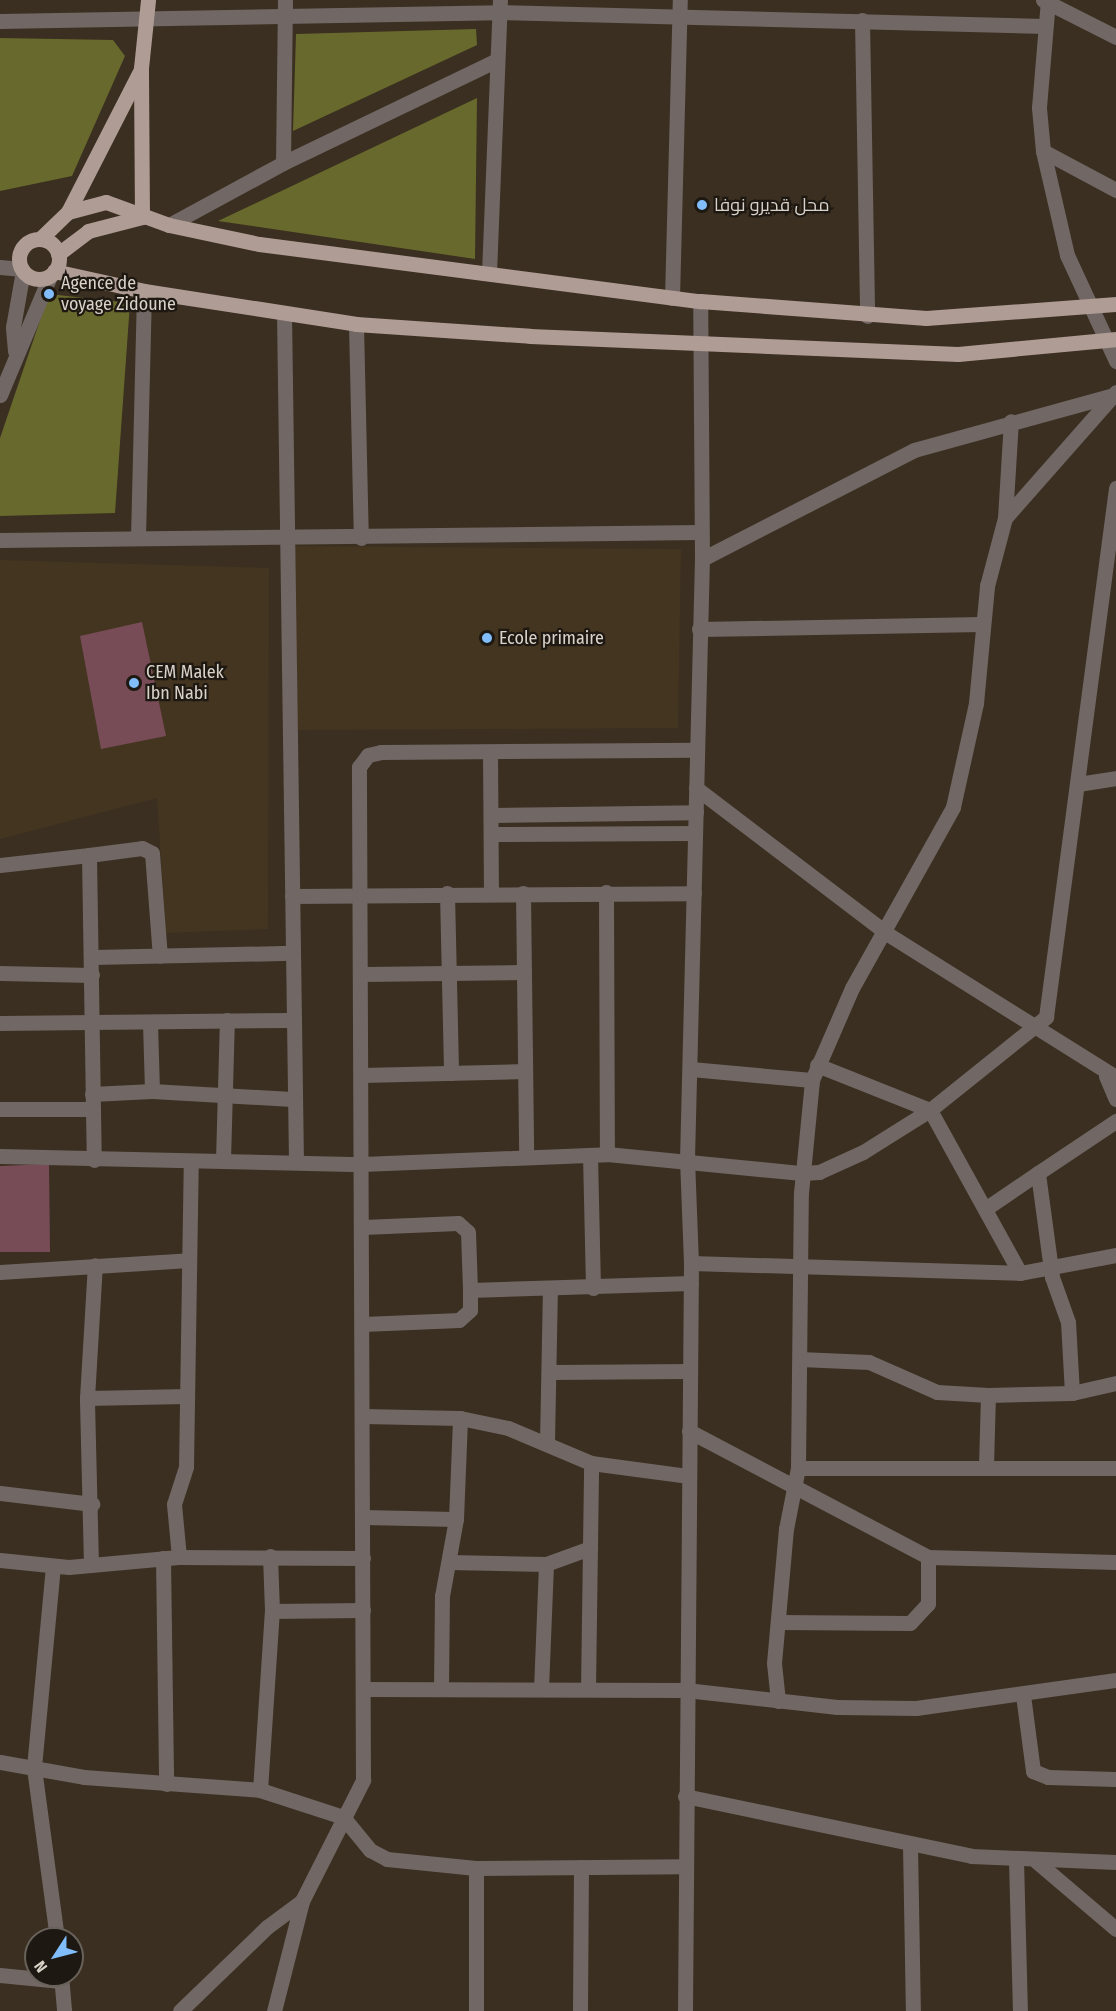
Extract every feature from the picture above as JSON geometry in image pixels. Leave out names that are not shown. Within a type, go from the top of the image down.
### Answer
[{"type":"main road","points":[[142,217],[141,68],[148,0]]},
{"type":"main road","points":[[141,68],[68,212],[40,238],[20,251],[22,270],[33,278],[52,274],[144,291],[356,324],[958,354],[1110,340]]},
{"type":"main road","points":[[68,212],[106,202],[142,217],[170,225],[259,244],[672,298],[867,316],[1088,310],[1116,304]]},
{"type":"main road","points":[[52,274],[58,254],[88,231],[142,217]]},
{"type":"main road","points":[[40,238],[58,254]]},
{"type":"street","points":[[584,13],[600,0]]},
{"type":"street","points":[[672,298],[680,0]]},
{"type":"street","points":[[1116,37],[1046,1],[1039,108],[1043,151],[1067,255],[1088,310],[1110,340],[1116,361]]},
{"type":"street","points":[[0,21],[147,20],[286,7],[499,6],[680,18],[862,20],[1045,27]]},
{"type":"street","points":[[489,273],[499,6]]},
{"type":"street","points":[[283,163],[286,7]]},
{"type":"street","points":[[862,20],[867,316]]},
{"type":"street","points":[[170,225],[283,163],[497,60]]},
{"type":"street","points":[[1043,151],[1116,190]]},
{"type":"street","points":[[0,267],[22,270],[14,321],[15,351]]},
{"type":"street","points":[[0,395],[15,351],[52,274]]},
{"type":"street","points":[[138,537],[144,291]]},
{"type":"street","points":[[685,2011],[691,1283],[687,1159],[702,559],[699,301]]},
{"type":"street","points":[[284,313],[289,540],[292,896],[290,1020],[296,1160]]},
{"type":"street","points":[[356,324],[362,538]]},
{"type":"street","points":[[702,559],[914,450],[1114,394]]},
{"type":"street","points":[[1005,518],[1114,394]]},
{"type":"street","points":[[778,1701],[778,1622],[793,1490],[798,1468],[802,1173],[812,1080],[852,988],[886,933],[953,807],[976,703],[982,624],[1005,518],[1011,421]]},
{"type":"street","points":[[0,1156],[191,1162],[296,1160],[362,1164],[607,1154],[687,1159],[802,1173],[839,1164],[930,1110],[1035,1030],[1046,1017],[1116,488]]},
{"type":"street","points":[[0,540],[138,537],[289,540],[700,532]]},
{"type":"street","points":[[699,629],[982,624]]},
{"type":"street","points":[[274,2011],[302,1901],[363,1780],[365,1689],[362,1164],[363,759],[381,752],[697,750]]},
{"type":"street","points":[[490,752],[491,893]]},
{"type":"street","points":[[1078,784],[1116,778]]},
{"type":"street","points":[[696,788],[886,933],[1035,1030],[1111,1076],[1116,1100]]},
{"type":"street","points":[[491,815],[696,812]]},
{"type":"street","points":[[491,834],[695,833]]},
{"type":"street","points":[[0,865],[142,848],[152,853],[160,956]]},
{"type":"street","points":[[90,855],[94,1160]]},
{"type":"street","points":[[606,892],[607,1154]]},
{"type":"street","points":[[523,893],[526,1156]]},
{"type":"street","points":[[292,896],[694,893]]},
{"type":"street","points":[[447,894],[451,1073]]},
{"type":"street","points":[[93,957],[291,953]]},
{"type":"street","points":[[363,974],[524,972]]},
{"type":"street","points":[[0,973],[92,975]]},
{"type":"street","points":[[223,1160],[227,1020]]},
{"type":"street","points":[[0,1023],[290,1020]]},
{"type":"street","points":[[150,1023],[152,1091]]},
{"type":"street","points":[[817,1065],[930,1110],[1020,1273]]},
{"type":"street","points":[[691,1069],[812,1080]]},
{"type":"street","points":[[362,1075],[525,1071]]},
{"type":"street","points":[[0,1109],[92,1102],[152,1091],[224,1093],[292,1099]]},
{"type":"street","points":[[985,1209],[1116,1121]]},
{"type":"street","points":[[590,1155],[593,1288]]},
{"type":"street","points":[[179,1557],[174,1504],[186,1467],[191,1162]]},
{"type":"street","points":[[1038,1173],[1051,1268],[1068,1322],[1072,1393]]},
{"type":"street","points":[[363,1227],[458,1222],[468,1232],[470,1290],[470,1310],[459,1320],[363,1323]]},
{"type":"street","points":[[691,1263],[1020,1273],[1116,1255]]},
{"type":"street","points":[[0,1272],[189,1260]]},
{"type":"street","points":[[91,1565],[92,1504],[87,1398],[95,1265]]},
{"type":"street","points":[[470,1290],[550,1290],[691,1283]]},
{"type":"street","points":[[547,1442],[551,1372],[550,1290]]},
{"type":"street","points":[[800,1359],[868,1362],[938,1392],[988,1395],[1072,1393],[1116,1383]]},
{"type":"street","points":[[551,1372],[690,1371]]},
{"type":"street","points":[[986,1466],[988,1395]]},
{"type":"street","points":[[87,1398],[187,1396]]},
{"type":"street","points":[[363,1416],[460,1418],[547,1442],[591,1463],[689,1476]]},
{"type":"street","points":[[441,1689],[442,1596],[456,1519],[460,1418]]},
{"type":"street","points":[[689,1431],[793,1490],[928,1557],[1116,1562]]},
{"type":"street","points":[[588,1689],[591,1463]]},
{"type":"street","points":[[798,1468],[986,1466],[1116,1468]]},
{"type":"street","points":[[0,1493],[92,1504]]},
{"type":"street","points":[[363,1517],[456,1519]]},
{"type":"street","points":[[449,1562],[546,1564],[590,1548]]},
{"type":"street","points":[[260,1790],[272,1611],[270,1556]]},
{"type":"street","points":[[0,1560],[53,1566],[179,1557],[363,1558]]},
{"type":"street","points":[[778,1622],[910,1623],[928,1604],[928,1557]]},
{"type":"street","points":[[163,1558],[166,1784]]},
{"type":"street","points":[[541,1689],[546,1564]]},
{"type":"street","points":[[53,1566],[34,1768],[55,1927]]},
{"type":"street","points":[[272,1611],[363,1610]]},
{"type":"street","points":[[365,1689],[686,1689],[778,1701],[916,1708],[1023,1695],[1116,1680]]},
{"type":"street","points":[[1023,1695],[1033,1771],[1048,1777],[1116,1779]]},
{"type":"street","points":[[0,1762],[166,1784],[260,1790],[343,1817],[370,1850],[387,1859],[476,1868],[685,1866]]},
{"type":"street","points":[[685,1796],[910,1845],[1016,1860],[1116,1862]]},
{"type":"street","points":[[910,1845],[913,2011]]},
{"type":"street","points":[[1016,1860],[1020,2011]]},
{"type":"street","points":[[1036,1861],[1116,1929]]},
{"type":"street","points":[[580,1867],[580,2011]]},
{"type":"street","points":[[476,1868],[476,2011]]},
{"type":"street","points":[[180,2011],[267,1927],[302,1901]]},
{"type":"street","points":[[0,1975],[24,1976]]},
{"type":"street","points":[[62,1987],[64,2011]]},
{"type":"shaded area","name":"Ecole primaire","points":[[294,546],[681,549],[678,728],[295,730]]},
{"type":"shaded area","name":"CEM Malek Ibn Nabi","points":[[0,560],[269,568],[268,929],[166,933],[157,798],[0,839]]},
{"type":"shaded area","points":[[142,622],[166,736],[101,749],[80,636]]},
{"type":"shaded area","points":[[49,1164],[50,1252],[0,1252],[0,1166]]},
{"type":"building","points":[[476,29],[477,45],[293,131],[296,34]]},
{"type":"building","points":[[0,38],[113,40],[125,56],[72,176],[0,191]]},
{"type":"building","points":[[477,98],[475,259],[218,221]]},
{"type":"building","points":[[49,294],[130,303],[115,513],[0,516],[0,438]]},
{"type":"place","name":"محل قديرو نوفا","points":[[702,205]]},
{"type":"place","name":"Agence de voyage Zidoune","points":[[49,294]]},
{"type":"place","name":"Ecole primaire","points":[[487,638]]},
{"type":"place","name":"CEM Malek Ibn Nabi","points":[[134,683]]}]
